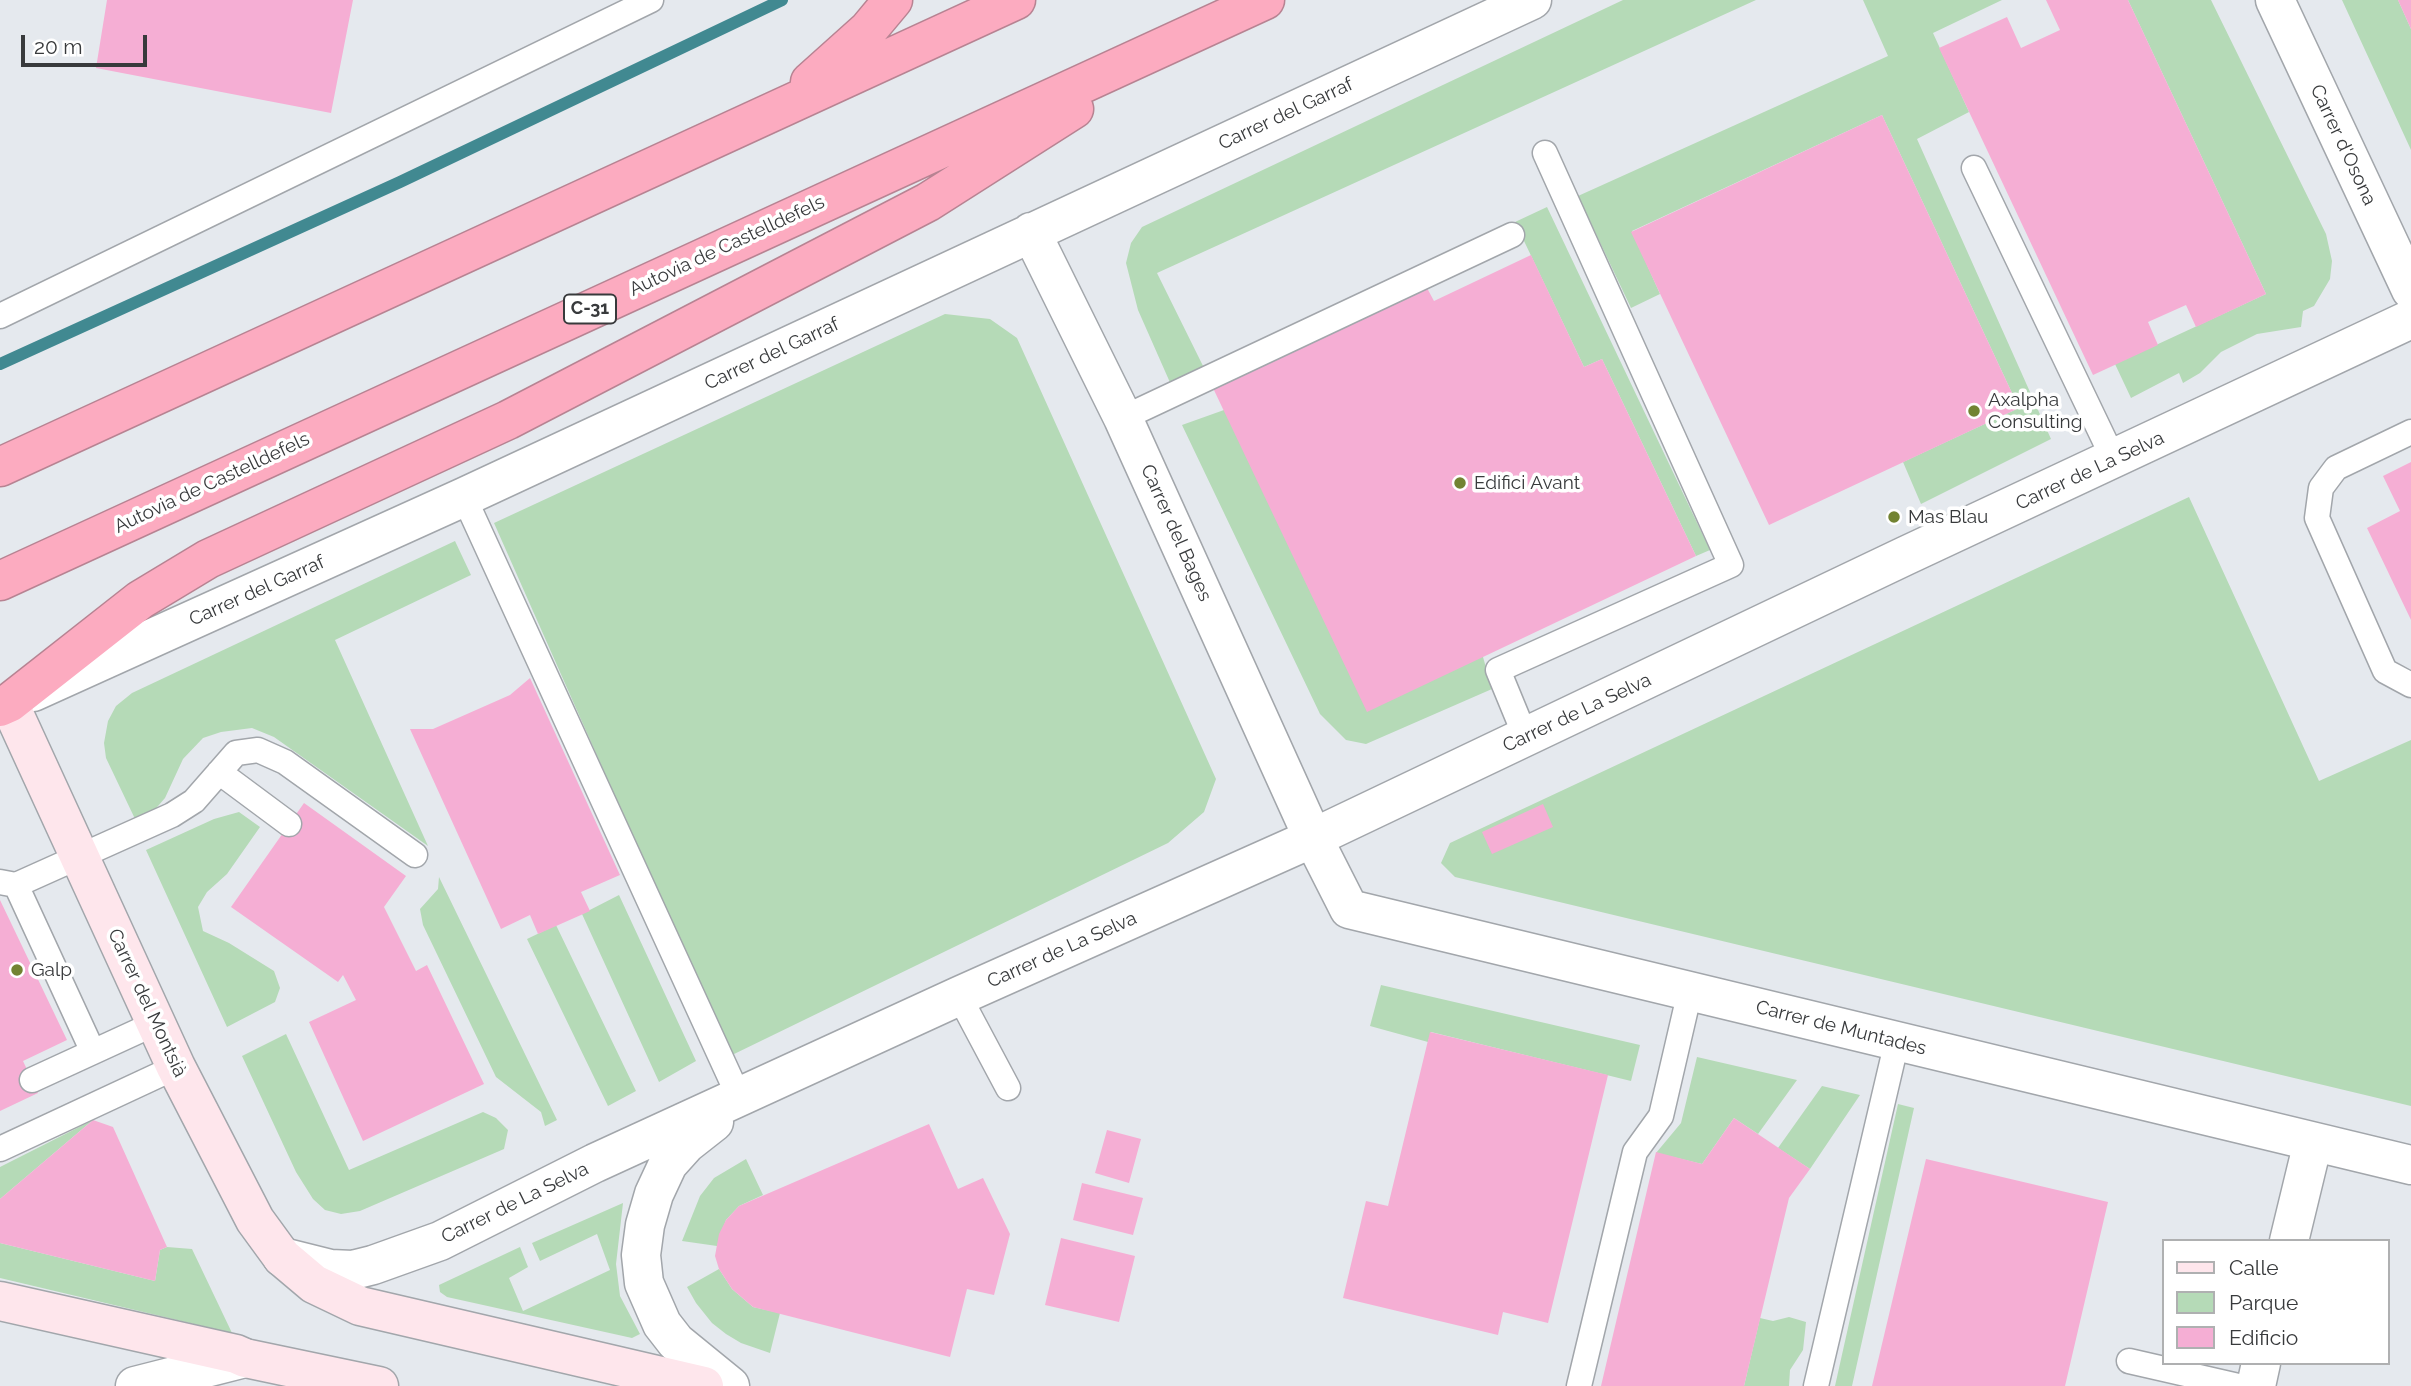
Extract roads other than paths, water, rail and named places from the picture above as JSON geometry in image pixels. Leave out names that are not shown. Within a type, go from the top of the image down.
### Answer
[{"type":"highway","points":[[773,113],[858,39],[893,0]]},
{"type":"highway","points":[[0,467],[1016,0]]},
{"type":"highway","name":"Autovia de Castelldefels","points":[[0,581],[1265,0]]},
{"type":"highway","points":[[5,705],[140,600],[208,559],[509,420],[928,202],[1181,40]]},
{"type":"main road","name":"Carrer del Montsià","points":[[5,705],[79,855],[176,1067],[255,1220],[282,1257],[314,1284],[360,1306],[704,1386]]},
{"type":"main road","points":[[0,1301],[244,1358],[379,1386]]},
{"type":"street","name":"Carrer del Garraf","points":[[5,705],[464,498],[1532,0]]},
{"type":"street","name":"Carrer d'Osona","points":[[2275,0],[2411,290]]},
{"type":"street","name":"Carrer del Bages","points":[[1031,232],[1123,418],[1313,838]]},
{"type":"street","name":"Carrer de La Selva","points":[[282,1257],[330,1269],[353,1270],[440,1241],[595,1163],[958,996],[1313,838],[2411,319]]},
{"type":"street","name":"Carrer de Muntades","points":[[1313,838],[1349,909],[2411,1165]]},
{"type":"street","name":"Carrer de La Selva","points":[[730,1386],[676,1342],[662,1324],[644,1283],[641,1255],[645,1225],[654,1194],[668,1164],[686,1144],[739,1097]]},
{"type":"street","points":[[2289,1239],[2312,1142]]},
{"type":"street","points":[[135,1386],[244,1358]]},
{"type":"street","points":[[2256,1386],[2261,1365]]},
{"type":"lane","points":[[0,316],[651,0]]},
{"type":"lane","points":[[1526,738],[1498,670],[1731,565],[1545,153]]},
{"type":"lane","points":[[1974,168],[2114,460]]},
{"type":"lane","points":[[1123,418],[1512,235]]},
{"type":"lane","points":[[2411,432],[2336,468],[2321,488],[2317,518],[2385,671],[2411,685]]},
{"type":"lane","points":[[464,498],[739,1097]]},
{"type":"lane","points":[[93,1052],[8,884],[172,815],[194,801],[236,753],[258,750],[285,762],[415,855]]},
{"type":"lane","points":[[219,772],[289,824]]},
{"type":"lane","points":[[1579,1386],[1635,1152],[1661,1116],[1690,991]]},
{"type":"lane","points":[[958,996],[1008,1088]]},
{"type":"lane","points":[[32,1080],[156,1023]]},
{"type":"lane","points":[[1815,1386],[1897,1041]]},
{"type":"lane","points":[[0,1149],[176,1067]]},
{"type":"lane","points":[[2129,1360],[2238,1386]]},
{"type":"waterway","points":[[0,364],[400,182],[782,0]]},
{"type":"place","name":"Axalpha Consulting","points":[[1974,411]]},
{"type":"place","name":"Edifici Avant","points":[[1460,483]]},
{"type":"place","name":"Mas Blau","points":[[1894,517]]},
{"type":"place","name":"Galp","points":[[17,970]]}]
